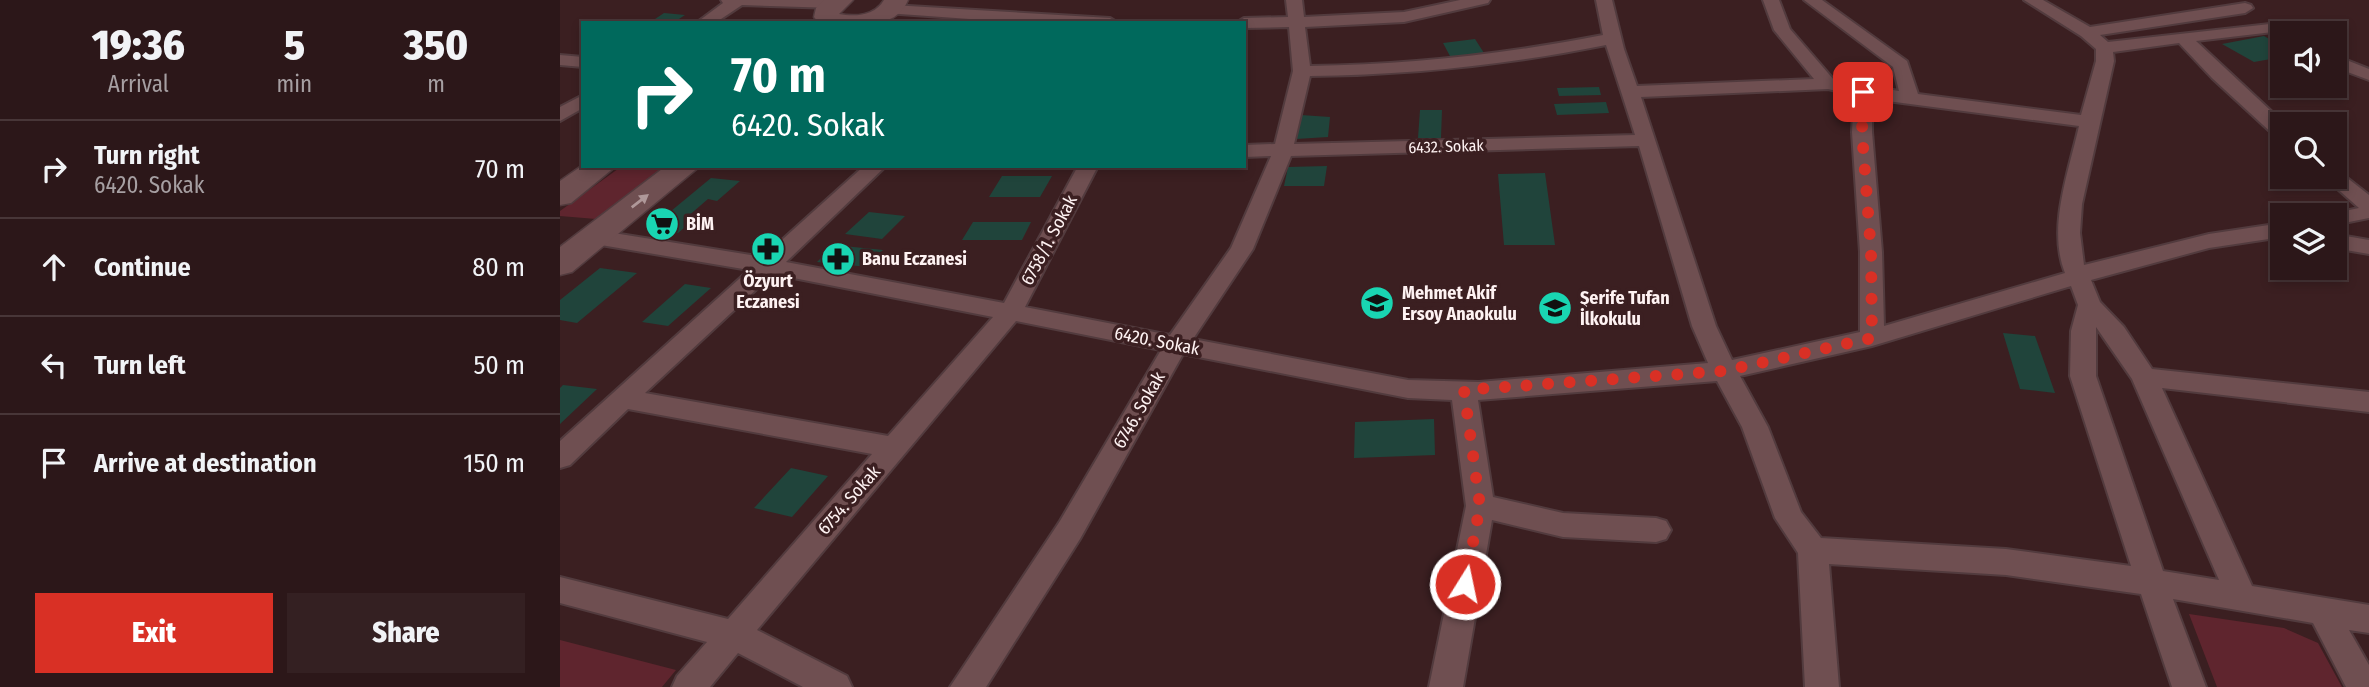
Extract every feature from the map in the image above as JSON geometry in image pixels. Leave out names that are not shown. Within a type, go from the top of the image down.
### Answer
[{"type":"main road","points":[[836,21],[825,13],[838,1]]},
{"type":"main road","points":[[806,21],[838,1]]},
{"type":"main road","points":[[862,21],[892,8]]},
{"type":"main road","points":[[560,196],[598,168]]},
{"type":"main road","points":[[560,264],[682,168]]},
{"type":"street","points":[[729,0],[838,1]]},
{"type":"street","points":[[707,21],[739,0]]},
{"type":"street","points":[[1012,20],[1035,0]]},
{"type":"street","points":[[1246,23],[1295,11],[1404,17],[1481,0]]},
{"type":"street","points":[[1604,0],[1613,38],[1704,326],[1724,371],[1755,427],[1789,518],[1813,550],[1822,687]]},
{"type":"street","points":[[1770,0],[1782,30],[1828,84]]},
{"type":"street","points":[[1812,0],[1901,65],[1910,98]]},
{"type":"street","points":[[2032,0],[2087,32],[2104,48],[2105,61],[2088,122],[2071,204],[2069,233],[2073,265],[2090,305],[2115,333],[2144,377],[2242,597]]},
{"type":"street","points":[[2087,32],[2239,4],[2270,25]]},
{"type":"street","points":[[892,8],[1045,21]]},
{"type":"street","name":"6746. Sokak","points":[[967,687],[1070,530],[1176,345],[1242,249],[1283,150],[1302,71],[1295,11]]},
{"type":"street","points":[[2104,48],[2183,37],[2270,31]]},
{"type":"street","points":[[2183,37],[2218,74],[2270,121]]},
{"type":"street","points":[[1302,71],[1407,69],[1533,54],[1613,38]]},
{"type":"street","points":[[560,60],[581,62]]},
{"type":"street","points":[[2347,66],[2369,75]]},
{"type":"street","points":[[1631,92],[1828,84],[1863,92],[2088,122]]},
{"type":"street","points":[[1863,92],[1862,132],[1871,252],[1872,338]]},
{"type":"street","points":[[560,115],[581,101]]},
{"type":"street","name":"6432. Sokak","points":[[1246,152],[1647,140]]},
{"type":"street","points":[[560,457],[771,266],[874,168]]},
{"type":"street","name":"6758/1. Sokak","points":[[1010,313],[1087,168]]},
{"type":"street","points":[[2347,187],[2369,205]]},
{"type":"street","points":[[2347,216],[2369,212]]},
{"type":"street","name":"6420. Sokak","points":[[595,237],[771,266],[1408,388],[1464,390],[1724,371],[1872,338],[2209,240],[2270,233]]},
{"type":"street","points":[[2347,243],[2369,247]]},
{"type":"street","points":[[2090,305],[2083,331],[2083,376],[2189,687]]},
{"type":"street","name":"6754. Sokak","points":[[689,687],[1010,313]]},
{"type":"street","points":[[2144,377],[2369,402]]},
{"type":"street","points":[[1446,687],[1480,506],[1464,390]]},
{"type":"street","points":[[624,399],[894,447]]},
{"type":"street","points":[[1480,506],[1563,525],[1656,530]]},
{"type":"street","points":[[1813,550],[2006,562],[2152,582],[2369,619]]},
{"type":"street","points":[[560,590],[735,635],[835,687]]},
{"type":"street","points":[[2323,611],[2363,687]]},
{"type":"shaded area","points":[[619,168],[662,168],[596,219],[560,216],[560,211]]},
{"type":"shaded area","points":[[2189,614],[2284,628],[2318,643],[2342,687],[2217,687]]},
{"type":"shaded area","points":[[560,640],[676,670],[662,687],[560,687]]},
{"type":"building","points":[[664,13],[685,15],[676,21],[652,21]]},
{"type":"building","points":[[2264,36],[2270,39],[2270,59],[2254,62],[2222,44]]},
{"type":"building","points":[[1475,39],[1484,53],[1451,58],[1443,43]]},
{"type":"building","points":[[1599,87],[1601,95],[1559,96],[1557,88]]},
{"type":"building","points":[[1606,102],[1609,113],[1557,115],[1554,104]]},
{"type":"building","points":[[1420,110],[1442,110],[1441,138],[1418,138]]},
{"type":"building","points":[[1301,115],[1330,117],[1328,137],[1296,139]]},
{"type":"building","points":[[1327,166],[1324,186],[1284,186],[1288,167]]},
{"type":"building","points":[[1545,173],[1555,245],[1504,245],[1498,174]]},
{"type":"building","points":[[1002,176],[1052,176],[1040,197],[989,197]]},
{"type":"building","points":[[711,178],[740,181],[717,201],[708,199],[686,218],[695,219],[678,233],[648,230]]},
{"type":"building","points":[[869,212],[905,216],[882,239],[845,234]]},
{"type":"building","points":[[973,222],[1031,222],[1022,240],[962,240]]},
{"type":"building","points":[[834,245],[883,250],[868,267],[817,262]]},
{"type":"building","points":[[600,268],[637,273],[577,323],[560,320],[560,300]]},
{"type":"building","points":[[685,284],[711,288],[668,326],[642,322]]},
{"type":"building","points":[[2003,333],[2035,336],[2055,393],[2020,389]]},
{"type":"building","points":[[563,385],[597,389],[560,424],[560,388]]},
{"type":"building","points":[[1434,419],[1435,455],[1354,458],[1355,422]]},
{"type":"building","points":[[791,468],[828,476],[792,517],[754,508]]},
{"type":"place","name":"BİM","points":[[662,224]]},
{"type":"place","name":"Özyurt Eczanesi","points":[[768,249]]},
{"type":"place","name":"Banu Eczanesi","points":[[838,259]]},
{"type":"place","name":"Mehmet Akif Ersoy Anaokulu","points":[[1377,303]]},
{"type":"place","name":"Şerife Tufan İlkokulu","points":[[1555,308]]},
{"type":"route","points":[[1465,584],[1480,506],[1464,390],[1551,386],[1724,371],[1872,338],[1871,252],[1862,132],[1863,92]]}]
